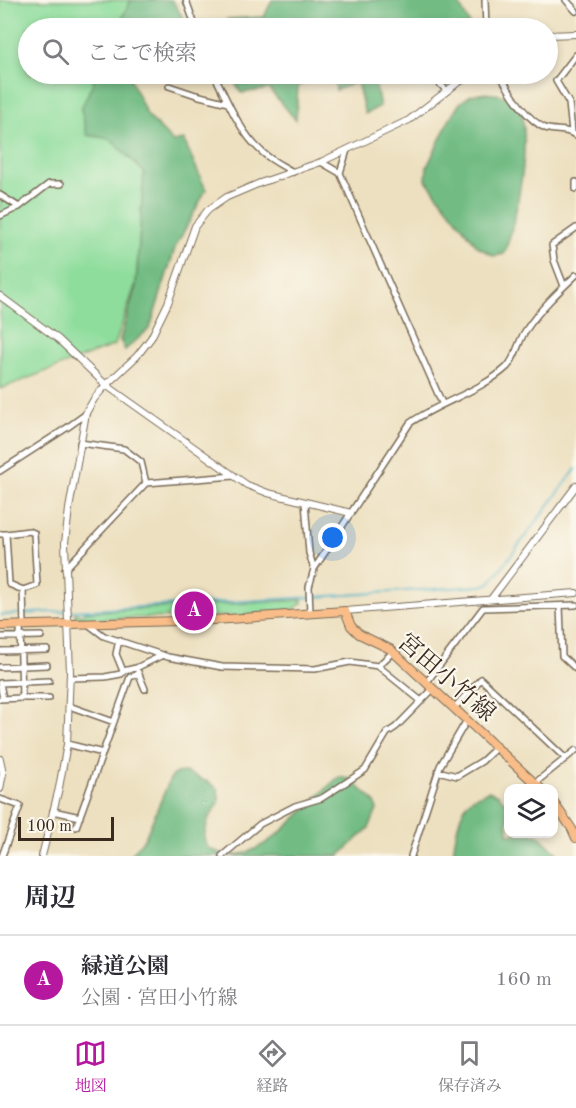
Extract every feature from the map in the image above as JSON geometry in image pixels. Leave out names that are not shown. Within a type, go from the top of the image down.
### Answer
[{"type":"main road","points":[[0,626],[23,619],[69,623],[214,620],[345,611]]},
{"type":"main road","name":"宮田小竹線","points":[[345,611],[351,626],[359,634],[393,652],[536,784]]},
{"type":"main road","points":[[558,808],[574,827],[576,838]]},
{"type":"street","points":[[186,0],[192,18]]},
{"type":"street","points":[[485,0],[486,18]]},
{"type":"street","points":[[566,0],[576,11]]},
{"type":"street","points":[[558,35],[576,34]]},
{"type":"street","points":[[558,78],[576,56]]},
{"type":"street","points":[[219,84],[228,103],[261,152],[293,172]]},
{"type":"street","points":[[440,84],[447,91]]},
{"type":"street","points":[[42,856],[67,744],[69,623],[65,543],[86,413],[106,385],[137,356],[151,338],[168,303],[195,226],[202,215],[227,197],[321,162],[409,120],[458,84]]},
{"type":"street","points":[[506,84],[515,99],[532,118],[545,128],[574,134],[569,103],[558,84]]},
{"type":"street","points":[[169,86],[228,103]]},
{"type":"street","points":[[340,173],[347,150]]},
{"type":"street","points":[[321,162],[340,173],[442,403]]},
{"type":"street","points":[[576,182],[576,189]]},
{"type":"street","points":[[0,216],[19,207],[49,184],[61,184]]},
{"type":"street","points":[[0,195],[19,207]]},
{"type":"street","points":[[564,286],[554,261],[552,245],[576,228]]},
{"type":"street","points":[[310,613],[309,587],[314,569],[410,423],[442,403],[493,377],[508,365],[524,333],[538,313],[576,274]]},
{"type":"street","points":[[0,296],[58,339],[106,385],[234,476],[256,489],[351,513]]},
{"type":"street","points":[[0,471],[86,413]]},
{"type":"street","points":[[80,442],[124,449],[141,462],[146,483]]},
{"type":"street","points":[[65,569],[146,483],[234,476]]},
{"type":"street","points":[[490,599],[576,486]]},
{"type":"street","points":[[305,502],[309,553],[314,569]]},
{"type":"street","points":[[29,531],[34,533],[37,585],[23,590],[9,584],[3,534],[29,531]]},
{"type":"street","points":[[0,557],[7,556]]},
{"type":"street","points":[[22,698],[20,636],[23,619],[23,590]]},
{"type":"street","points":[[345,611],[576,593]]},
{"type":"street","points":[[222,856],[260,824],[295,806],[322,798],[364,770],[387,733],[396,727],[420,700],[483,608],[576,605]]},
{"type":"street","points":[[560,606],[562,657],[576,669]]},
{"type":"street","points":[[85,622],[104,636],[163,655],[222,667],[315,669],[350,663],[378,666],[420,700]]},
{"type":"street","points":[[0,637],[41,636]]},
{"type":"street","points":[[119,640],[116,654],[123,671]]},
{"type":"street","points":[[0,651],[47,650]]},
{"type":"street","points":[[378,666],[393,652]]},
{"type":"street","points":[[76,827],[130,677],[163,655]]},
{"type":"street","points":[[0,667],[47,666]]},
{"type":"street","points":[[69,678],[105,677],[121,674],[123,671],[138,671]]},
{"type":"street","points":[[138,671],[145,688]]},
{"type":"street","points":[[454,708],[481,679],[565,758]]},
{"type":"street","points":[[49,681],[0,682],[2,699],[49,698]]},
{"type":"street","points":[[69,706],[114,722]]},
{"type":"street","points":[[411,856],[438,771],[467,720]]},
{"type":"street","points":[[67,744],[103,753]]},
{"type":"street","points":[[438,771],[457,776],[482,761],[497,747]]},
{"type":"street","points":[[540,784],[576,750]]},
{"type":"street","points":[[0,759],[3,773],[0,789]]},
{"type":"street","points":[[0,799],[20,806],[2,856]]},
{"type":"street","points":[[53,811],[80,816]]},
{"type":"green space","points":[[0,0],[131,0],[123,18],[18,18],[18,84],[100,84],[110,139],[144,172],[136,283],[115,345],[0,389]]},
{"type":"green space","points":[[131,0],[172,0],[183,18],[122,18]]},
{"type":"green space","points":[[272,0],[457,0],[466,18],[246,18],[264,17]]},
{"type":"green space","points":[[92,84],[133,84],[147,115],[173,142],[184,140],[206,190],[175,248],[150,328],[125,350],[120,340],[136,286],[144,172],[110,139],[87,135],[81,109]]},
{"type":"green space","points":[[236,84],[302,84],[298,86],[296,120],[269,89],[241,93]]},
{"type":"green space","points":[[335,84],[352,84],[336,90]]},
{"type":"green space","points":[[358,84],[375,84],[380,106],[365,114]]},
{"type":"green space","points":[[486,93],[503,95],[513,100],[520,111],[524,129],[522,174],[514,221],[504,254],[494,256],[478,247],[426,180],[427,167],[449,120],[460,103],[471,95]]},
{"type":"green space","points":[[302,600],[302,603],[293,610],[245,616],[78,619],[75,616],[75,613],[82,615],[84,612]]},
{"type":"green space","points":[[185,772],[218,789],[219,803],[208,819],[204,838],[208,848],[225,854],[246,853],[261,846],[289,825],[339,777],[350,779],[375,802],[377,810],[369,828],[339,856],[130,856],[145,838],[170,779],[176,773]]},
{"type":"green space","points":[[488,791],[498,795],[504,801],[504,838],[541,838],[560,856],[453,856],[463,811],[472,799]]},
{"type":"waterway","points":[[0,615],[481,586],[490,583],[576,469]]},
{"type":"place","name":"緑道公園","points":[[194,611]]}]
